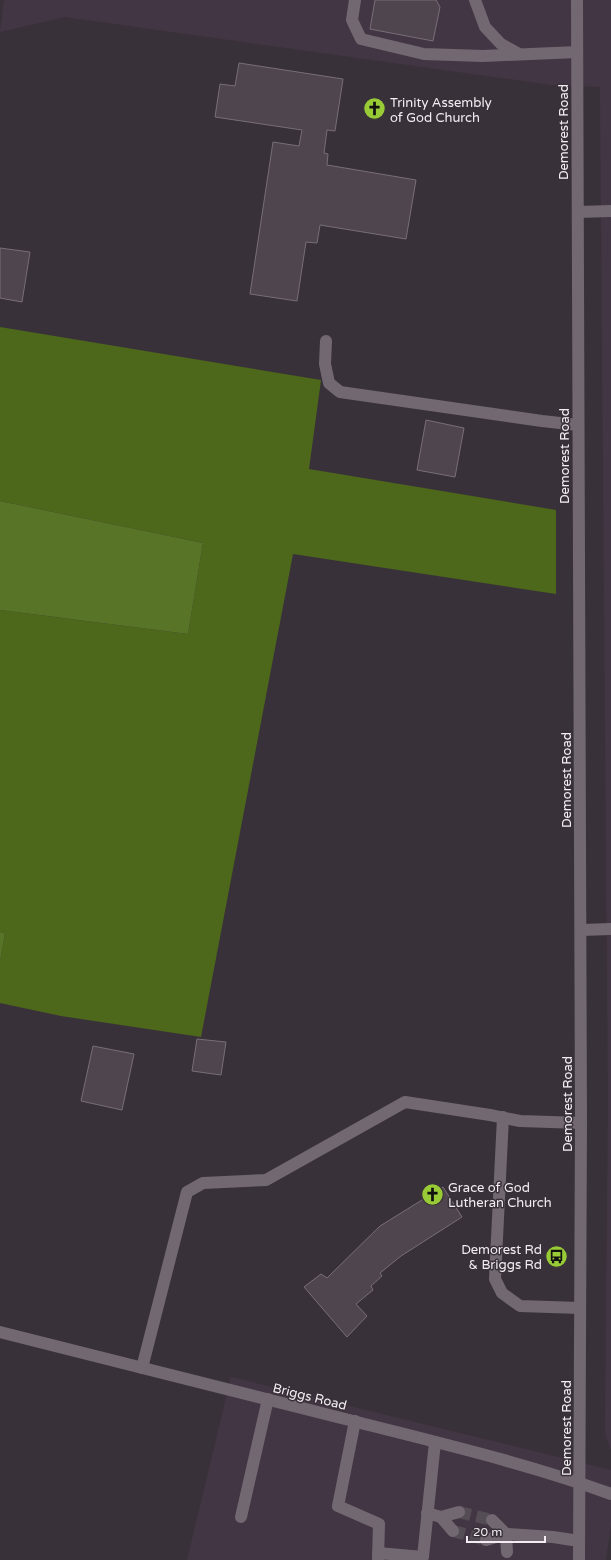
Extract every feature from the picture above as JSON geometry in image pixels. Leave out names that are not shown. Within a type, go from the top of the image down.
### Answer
[{"type":"street","points":[[355,0],[352,20],[361,39],[424,54],[483,56],[577,52]]},
{"type":"street","points":[[475,0],[485,27],[501,44],[519,54]]},
{"type":"street","name":"Demorest Road","points":[[577,0],[581,930],[579,1560]]},
{"type":"street","points":[[578,212],[611,211]]},
{"type":"street","points":[[326,341],[325,364],[329,383],[340,392],[578,425]]},
{"type":"street","points":[[581,930],[611,929]]},
{"type":"street","points":[[142,1368],[187,1192],[203,1183],[266,1180],[406,1102],[520,1121],[581,1123]]},
{"type":"street","points":[[503,1117],[495,1279],[502,1293],[520,1306],[580,1308]]},
{"type":"street","name":"Briggs Road","points":[[0,1332],[435,1442],[529,1467],[611,1494]]},
{"type":"street","points":[[241,1517],[268,1399]]},
{"type":"street","points":[[354,1421],[338,1506],[379,1524],[378,1556],[423,1558],[435,1442]]},
{"type":"street","points":[[427,1513],[441,1517],[459,1512]]},
{"type":"street","points":[[441,1517],[453,1531]]},
{"type":"street","points":[[492,1520],[506,1534],[507,1557]]},
{"type":"street","points":[[486,1540],[506,1534],[552,1537],[579,1541]]},
{"type":"shaded area","points":[[4,0],[611,0],[611,1450],[605,1432],[608,1102],[600,87],[552,85],[65,17],[0,32]]},
{"type":"shaded area","points":[[231,1377],[611,1470],[611,1525],[606,1560],[187,1560]]},
{"type":"green space","points":[[0,327],[321,380],[309,469],[556,510],[556,594],[293,554],[201,1037],[61,1016],[0,1003],[0,962],[5,933],[0,932],[0,610],[188,634],[203,543],[0,501]]},
{"type":"green space","points":[[0,501],[203,543],[188,634],[0,610]]},
{"type":"green space","points":[[0,932],[5,933],[0,962]]},
{"type":"building","points":[[375,0],[436,0],[440,7],[433,41],[370,29]]},
{"type":"building","points":[[239,63],[343,79],[335,131],[327,130],[324,153],[328,154],[327,165],[416,180],[406,239],[320,225],[317,243],[306,242],[297,301],[250,294],[273,142],[299,146],[302,130],[215,117],[220,84],[235,86]]},
{"type":"building","points":[[0,248],[30,252],[22,302],[0,298]]},
{"type":"building","points":[[426,420],[464,428],[455,477],[417,470]]},
{"type":"building","points":[[197,1039],[226,1042],[221,1075],[192,1071]]},
{"type":"building","points":[[93,1046],[134,1054],[122,1110],[81,1101]]},
{"type":"building","points":[[443,1187],[462,1217],[401,1256],[380,1273],[382,1276],[371,1286],[373,1290],[356,1304],[367,1316],[347,1337],[304,1287],[321,1274],[327,1278],[380,1226]]},
{"type":"tunnel","points":[[459,1512],[492,1520]]},
{"type":"tunnel","points":[[453,1531],[486,1540]]},
{"type":"place","name":"Trinity Assembly of God Church","points":[[375,109]]},
{"type":"place","name":"Grace of God Lutheran Church","points":[[432,1194]]},
{"type":"place","name":"Demorest Rd & Briggs Rd","points":[[557,1256]]}]
